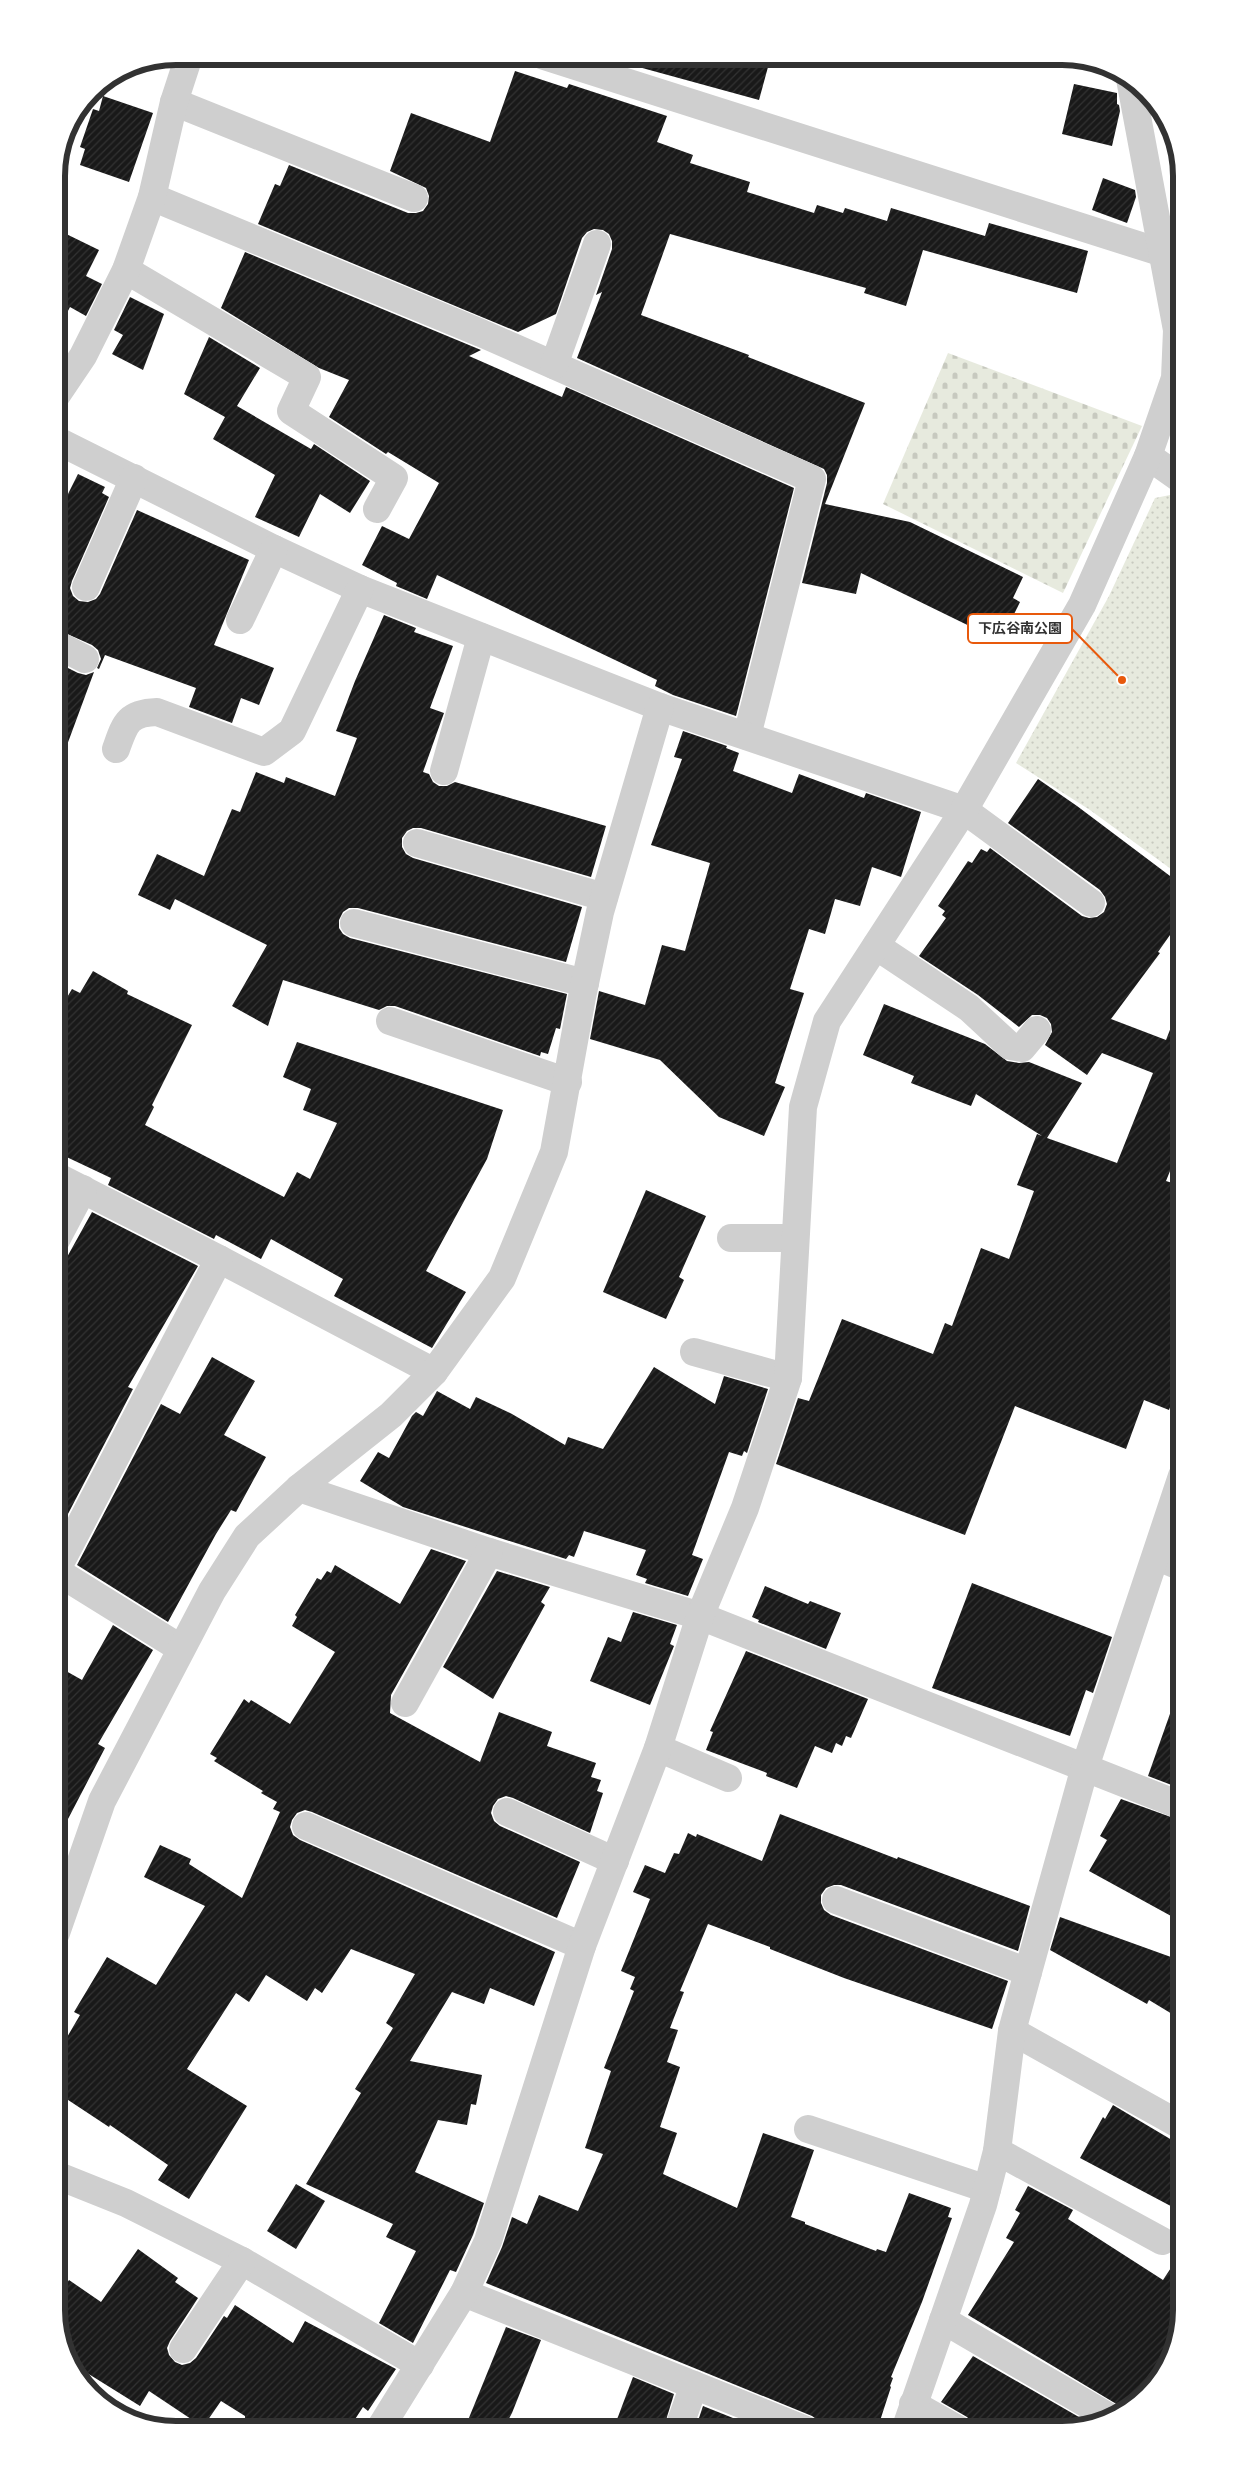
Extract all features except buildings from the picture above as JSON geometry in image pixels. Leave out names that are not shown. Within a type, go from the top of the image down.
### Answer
[{"type":"street","points":[[65,383],[83,356],[126,270],[152,197],[174,102],[187,65]]},
{"type":"street","points":[[572,65],[1163,253]]},
{"type":"street","points":[[1132,90],[1173,308]]},
{"type":"street","points":[[174,102],[414,198]]},
{"type":"street","points":[[152,197],[554,365],[812,479],[747,736]]},
{"type":"street","points":[[554,365],[597,244]]},
{"type":"street","points":[[126,270],[307,377],[291,411],[394,478],[377,509]]},
{"type":"street","points":[[384,2421],[464,2293],[488,2241],[582,1946],[658,1748],[700,1616],[745,1508],[788,1378],[803,1107],[826,1021],[964,810],[1082,605],[1148,456],[1173,384]]},
{"type":"street","points":[[65,444],[274,549],[360,589],[660,707],[964,810],[1091,903]]},
{"type":"street","points":[[1148,456],[1173,474]]},
{"type":"street","points":[[86,587],[134,478]]},
{"type":"street","points":[[240,620],[274,549]]},
{"type":"street","points":[[116,749],[125,725],[140,712],[156,712],[264,752],[292,731],[360,589]]},
{"type":"street","points":[[444,771],[481,637]]},
{"type":"street","points":[[65,648],[85,658]]},
{"type":"street","points":[[65,1881],[102,1801],[180,1648],[212,1590],[247,1536],[299,1488],[391,1415],[434,1372],[502,1278],[554,1152],[585,983],[604,897],[660,707]]},
{"type":"street","points":[[417,843],[604,897]]},
{"type":"street","points":[[354,924],[585,983]]},
{"type":"street","points":[[876,946],[969,1008],[1010,1046],[1022,1048],[1037,1030]]},
{"type":"street","points":[[390,1021],[568,1082]]},
{"type":"street","points":[[65,1180],[434,1372]]},
{"type":"street","points":[[65,1223],[83,1189]]},
{"type":"street","points":[[731,1238],[795,1238]]},
{"type":"street","points":[[65,1554],[219,1259]]},
{"type":"street","points":[[694,1352],[788,1378]]},
{"type":"street","points":[[299,1488],[489,1552],[700,1616],[1173,1802]]},
{"type":"street","points":[[908,2421],[987,2188],[997,2151],[1012,2031],[1085,1767],[1173,1504]]},
{"type":"street","points":[[405,1703],[489,1552]]},
{"type":"street","points":[[1156,1556],[1173,1563]]},
{"type":"street","points":[[65,1577],[180,1648]]},
{"type":"street","points":[[658,1748],[728,1778]]},
{"type":"street","points":[[507,1812],[615,1861]]},
{"type":"street","points":[[306,1826],[582,1946]]},
{"type":"street","points":[[836,1900],[1028,1972]]},
{"type":"street","points":[[1012,2031],[1173,2121]]},
{"type":"street","points":[[808,2129],[987,2188]]},
{"type":"street","points":[[997,2151],[1162,2241]]},
{"type":"street","points":[[65,2179],[126,2203],[242,2261],[420,2365]]},
{"type":"street","points":[[183,2349],[242,2261]]},
{"type":"street","points":[[464,2293],[784,2421]]},
{"type":"street","points":[[943,2320],[1104,2413]]},
{"type":"street","points":[[681,2421],[694,2385]]},
{"type":"street","points":[[913,2404],[942,2421]]},
{"type":"green space","points":[[948,353],[1142,426],[1063,593],[883,504]]},
{"type":"green space","points":[[1173,494],[1173,870],[1090,810],[1016,763],[1109,596],[1155,498]]},
{"type":"place","name":"下広谷南公園","points":[[1122,680]]}]
